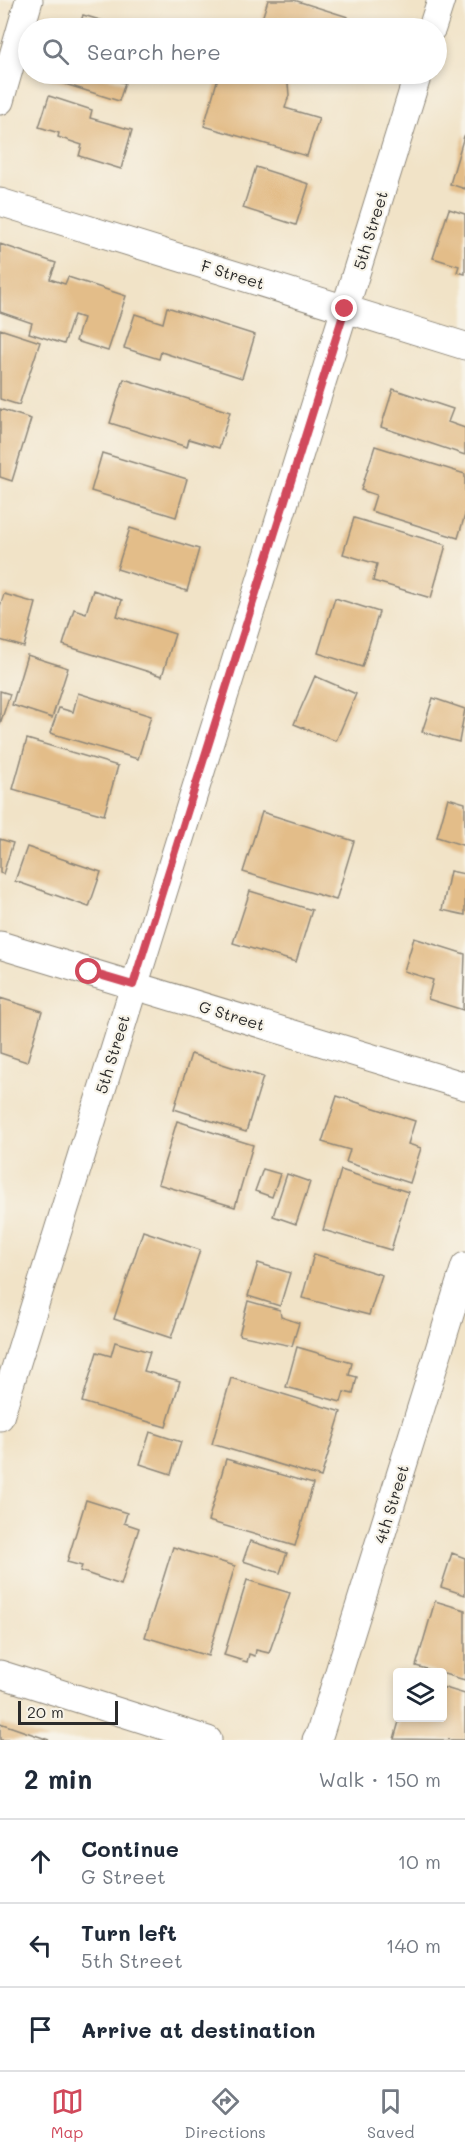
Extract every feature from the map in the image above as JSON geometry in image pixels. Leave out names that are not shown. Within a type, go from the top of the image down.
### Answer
[{"type":"street","points":[[24,18],[29,0]]},
{"type":"street","points":[[435,18],[441,0]]},
{"type":"street","points":[[0,101],[18,38]]},
{"type":"street","name":"5th Street","points":[[0,1417],[415,84]]},
{"type":"street","name":"F Street","points":[[0,202],[465,346]]},
{"type":"street","name":"G Street","points":[[0,945],[465,1086]]},
{"type":"street","name":"4th Street","points":[[316,1740],[465,1266]]},
{"type":"street","points":[[0,1674],[208,1740]]},
{"type":"building","points":[[268,0],[294,0],[348,17],[348,18],[262,18]]},
{"type":"building","points":[[65,84],[125,84],[119,101]]},
{"type":"building","points":[[216,84],[288,84],[289,95],[285,108],[319,118],[307,156],[204,126]]},
{"type":"building","points":[[49,96],[92,110],[90,118],[132,130],[121,169],[79,156],[82,145],[58,137],[59,133],[39,127]]},
{"type":"building","points":[[465,136],[465,189],[450,184]]},
{"type":"building","points":[[256,167],[309,184],[296,225],[243,208]]},
{"type":"building","points":[[449,209],[465,214],[465,274],[457,272],[459,266],[433,258]]},
{"type":"building","points":[[0,244],[56,263],[50,279],[65,284],[68,277],[126,296],[108,351],[76,341],[83,318],[74,315],[64,344],[29,333],[32,323],[0,312]]},
{"type":"building","points":[[167,307],[255,335],[242,378],[161,352],[159,359],[124,348],[135,314],[163,323]]},
{"type":"building","points":[[0,329],[40,342],[19,405],[0,399]]},
{"type":"building","points":[[124,379],[230,412],[219,448],[189,439],[187,447],[110,423]]},
{"type":"building","points":[[393,389],[453,409],[448,422],[465,428],[465,455],[381,427]]},
{"type":"building","points":[[0,409],[31,419],[12,481],[0,477]]},
{"type":"building","points":[[375,446],[465,474],[465,515],[458,538],[371,511],[376,495],[361,490]]},
{"type":"building","points":[[102,453],[187,479],[176,517],[91,491]]},
{"type":"building","points":[[354,518],[446,545],[431,598],[373,581],[377,564],[343,554]]},
{"type":"building","points":[[130,528],[199,549],[187,591],[117,569]]},
{"type":"building","points":[[93,590],[122,600],[117,616],[175,634],[162,676],[63,645],[74,609],[86,613]]},
{"type":"building","points":[[4,594],[36,603],[24,647],[0,640],[0,606]]},
{"type":"building","points":[[335,598],[379,612],[362,667],[318,653]]},
{"type":"building","points":[[27,655],[68,668],[52,718],[12,705]]},
{"type":"building","points":[[315,676],[356,694],[336,741],[294,724]]},
{"type":"building","points":[[0,691],[10,694],[0,724]]},
{"type":"building","points":[[78,693],[151,716],[138,759],[50,733],[59,708],[73,712]]},
{"type":"building","points":[[433,698],[465,709],[459,742],[422,732]]},
{"type":"building","points":[[27,739],[118,766],[104,815],[13,789]]},
{"type":"building","points":[[448,798],[465,803],[465,846],[437,837]]},
{"type":"building","points":[[262,812],[354,841],[336,900],[243,872]]},
{"type":"building","points":[[0,839],[13,843],[3,874],[0,873]]},
{"type":"building","points":[[27,847],[101,872],[89,907],[15,881]]},
{"type":"building","points":[[450,871],[465,874],[465,915],[442,910]]},
{"type":"building","points":[[250,891],[312,910],[296,962],[233,943]]},
{"type":"building","points":[[414,938],[465,954],[463,1010],[428,999],[433,980],[404,971]]},
{"type":"building","points":[[0,998],[42,1011],[27,1062],[0,1053]]},
{"type":"building","points":[[191,1054],[263,1077],[246,1132],[174,1109]]},
{"type":"building","points":[[337,1096],[415,1121],[408,1144],[421,1148],[410,1183],[346,1162],[350,1150],[322,1142]]},
{"type":"building","points":[[177,1121],[253,1145],[235,1207],[158,1184]]},
{"type":"building","points":[[263,1169],[280,1174],[272,1197],[255,1191]]},
{"type":"building","points":[[341,1170],[408,1192],[391,1250],[323,1230]]},
{"type":"building","points":[[287,1174],[310,1182],[296,1224],[273,1216]]},
{"type":"building","points":[[143,1231],[200,1250],[171,1338],[114,1319]]},
{"type":"building","points":[[314,1254],[382,1275],[369,1315],[302,1298]]},
{"type":"building","points":[[258,1263],[290,1273],[280,1306],[248,1296]]},
{"type":"building","points":[[248,1301],[280,1310],[281,1317],[299,1323],[292,1346],[239,1335]]},
{"type":"building","points":[[115,1342],[150,1352],[144,1371],[180,1381],[166,1427],[82,1402],[97,1352],[111,1356]]},
{"type":"building","points":[[297,1347],[352,1363],[349,1375],[357,1377],[353,1394],[344,1392],[341,1402],[286,1387]]},
{"type":"building","points":[[231,1378],[341,1412],[321,1477],[212,1444]]},
{"type":"building","points":[[150,1432],[181,1442],[171,1474],[140,1464]]},
{"type":"building","points":[[226,1459],[313,1484],[295,1546],[208,1521]]},
{"type":"building","points":[[86,1500],[127,1513],[124,1523],[139,1528],[121,1585],[80,1571],[82,1566],[67,1562]]},
{"type":"building","points":[[250,1541],[287,1553],[280,1573],[243,1561]]},
{"type":"building","points":[[173,1547],[235,1566],[208,1656],[145,1637]]},
{"type":"building","points":[[452,1553],[465,1558],[465,1595],[441,1587]]},
{"type":"building","points":[[247,1580],[290,1593],[269,1653],[256,1650],[255,1656],[249,1654],[247,1662],[224,1655]]},
{"type":"building","points":[[435,1601],[465,1610],[465,1680],[447,1675],[447,1668],[416,1666]]},
{"type":"building","points":[[447,1689],[465,1694],[465,1740],[394,1739],[399,1722],[447,1722]]},
{"type":"building","points":[[0,1723],[49,1740],[0,1740]]},
{"type":"route","points":[[89,972],[133,985],[345,309]]}]
